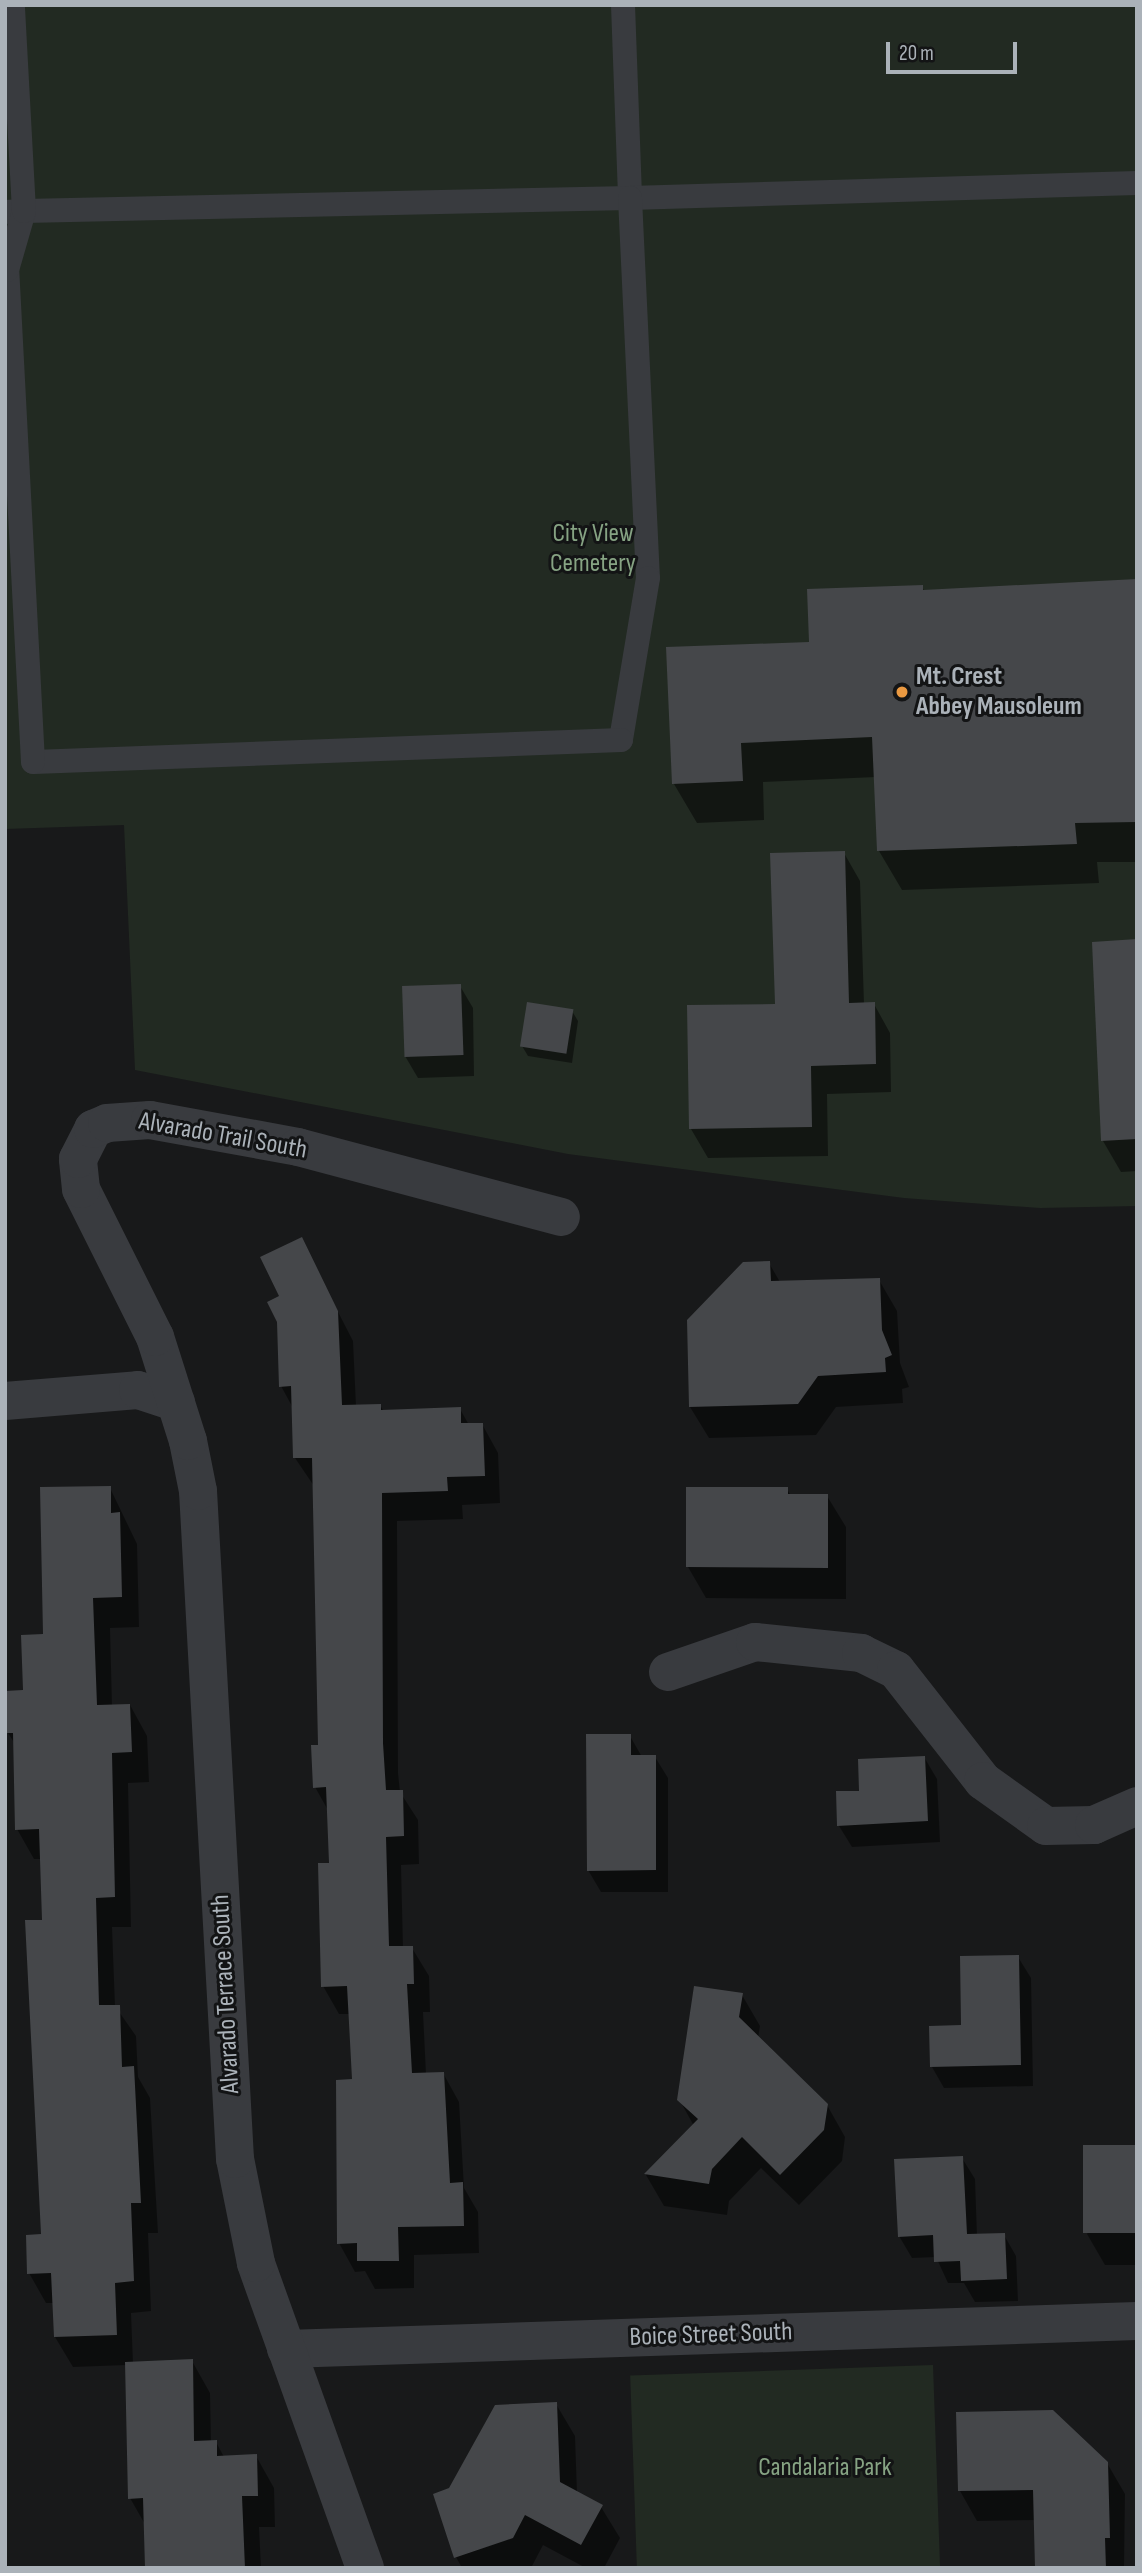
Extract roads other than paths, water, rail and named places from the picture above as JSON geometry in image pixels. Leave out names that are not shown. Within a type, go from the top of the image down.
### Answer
[{"type":"street","name":"Alvarado Trail South","points":[[176,1402],[140,1302],[81,1189],[78,1159],[85,1141],[100,1126],[150,1120],[240,1134],[561,1217]]},
{"type":"street","points":[[5,1401],[138,1390],[176,1402]]},
{"type":"street","name":"Alvarado Terrace South","points":[[176,1402],[198,1491],[235,2159],[256,2263],[365,2568]]},
{"type":"street","points":[[668,1672],[755,1642],[861,1653],[897,1670],[983,1780],[1012,1805],[1046,1825],[1094,1825],[1137,1806]]},
{"type":"street","name":"Boice Street South","points":[[286,2349],[1137,2321]]},
{"type":"lane","points":[[13,5],[14,211],[7,270],[33,762],[621,740],[648,578],[623,5]]},
{"type":"lane","points":[[14,211],[630,198],[1137,183]]},
{"type":"place","name":"Mt. Crest Abbey Mausoleum","points":[[902,692]]},
{"type":"park label","name":"City View Cemetery","points":[[593,549]]},
{"type":"park label","name":"Candalaria Park","points":[[825,2468]]}]
